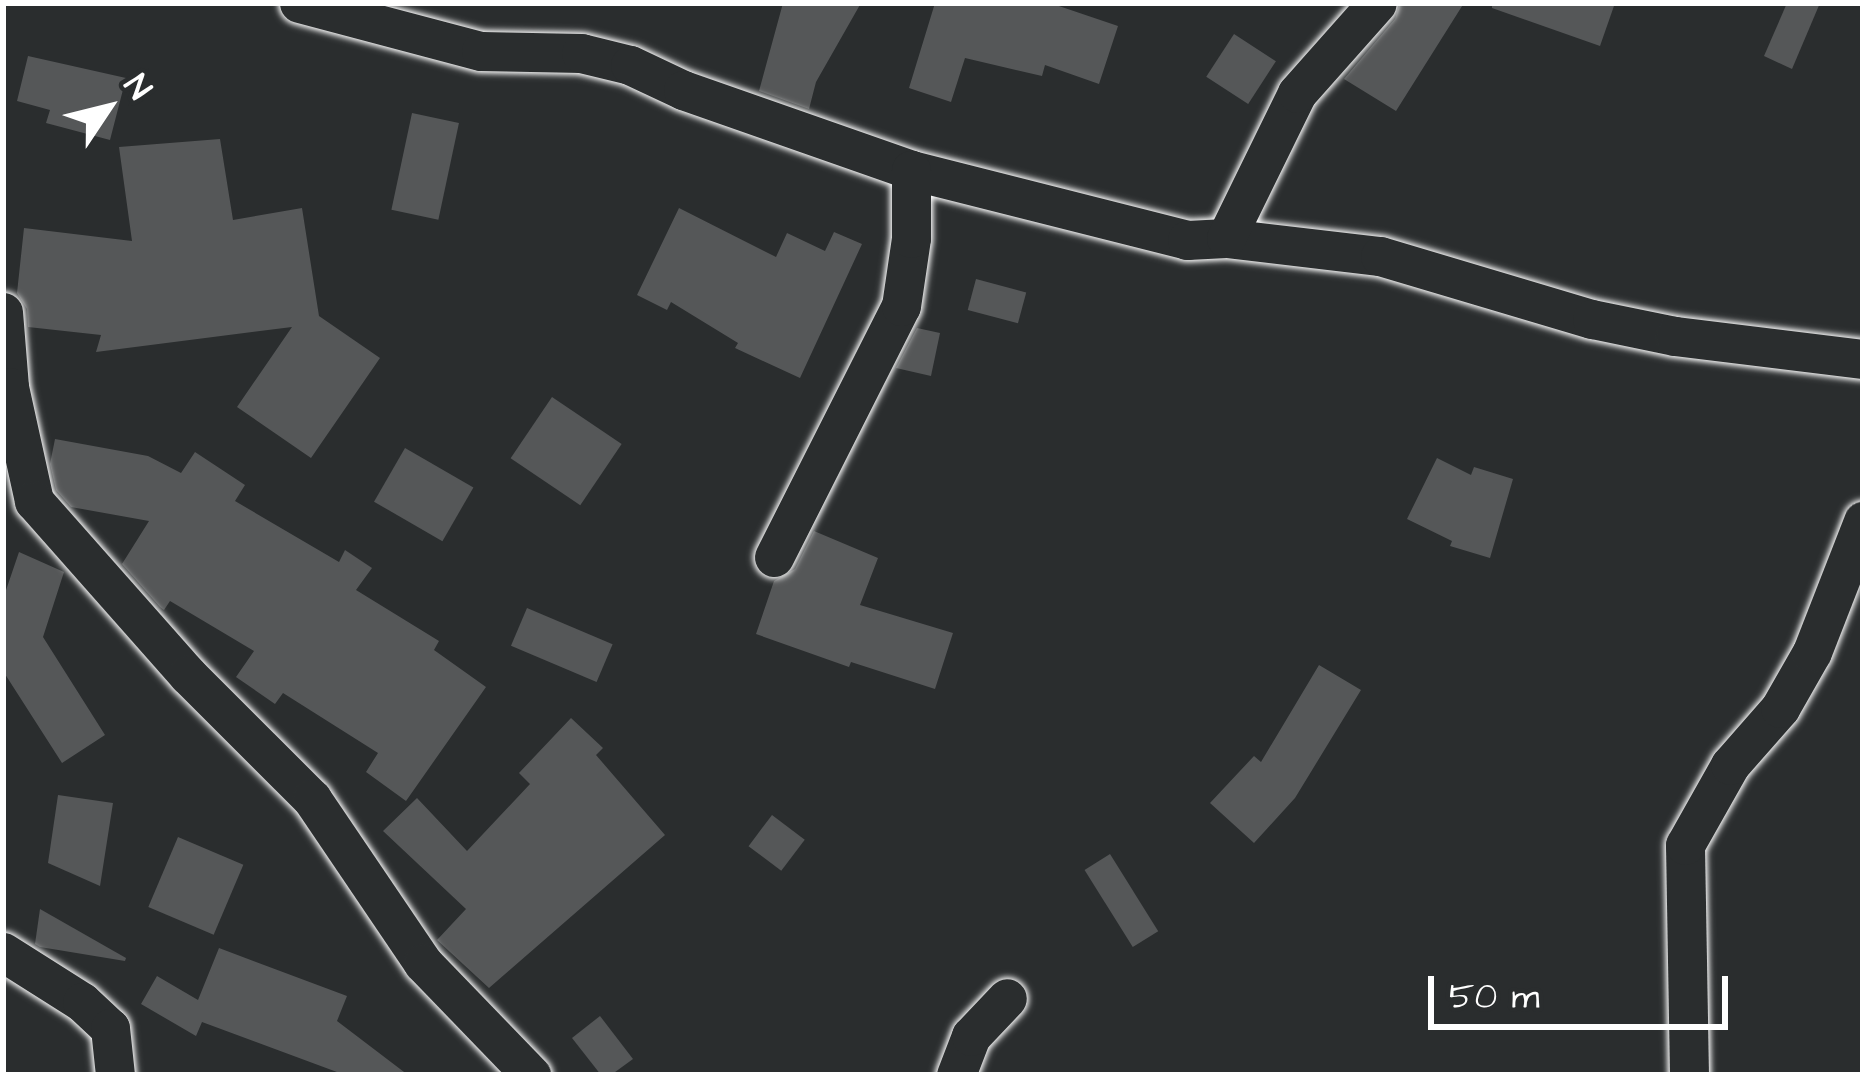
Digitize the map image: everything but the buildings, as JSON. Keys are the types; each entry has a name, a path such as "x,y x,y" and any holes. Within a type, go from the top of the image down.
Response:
{"street":[{"path":"299,3 481,52 581,52 630,64 683,89 911,170 1186,239 1226,238 1379,256 1592,319 1675,336 1863,359"},
{"path":"1226,238 1297,94 1377,3"},
{"path":"774,557 901,306 911,238 911,170"},
{"path":"3,312 9,387 34,501 188,675 312,799 424,963 531,1075"},
{"path":"1688,1075 1685,844 1730,765 1780,708 1812,652 1863,521"},
{"path":"3,952 82,1001 110,1028 115,1075"},
{"path":"956,1075 971,1036 1007,998"}]}
